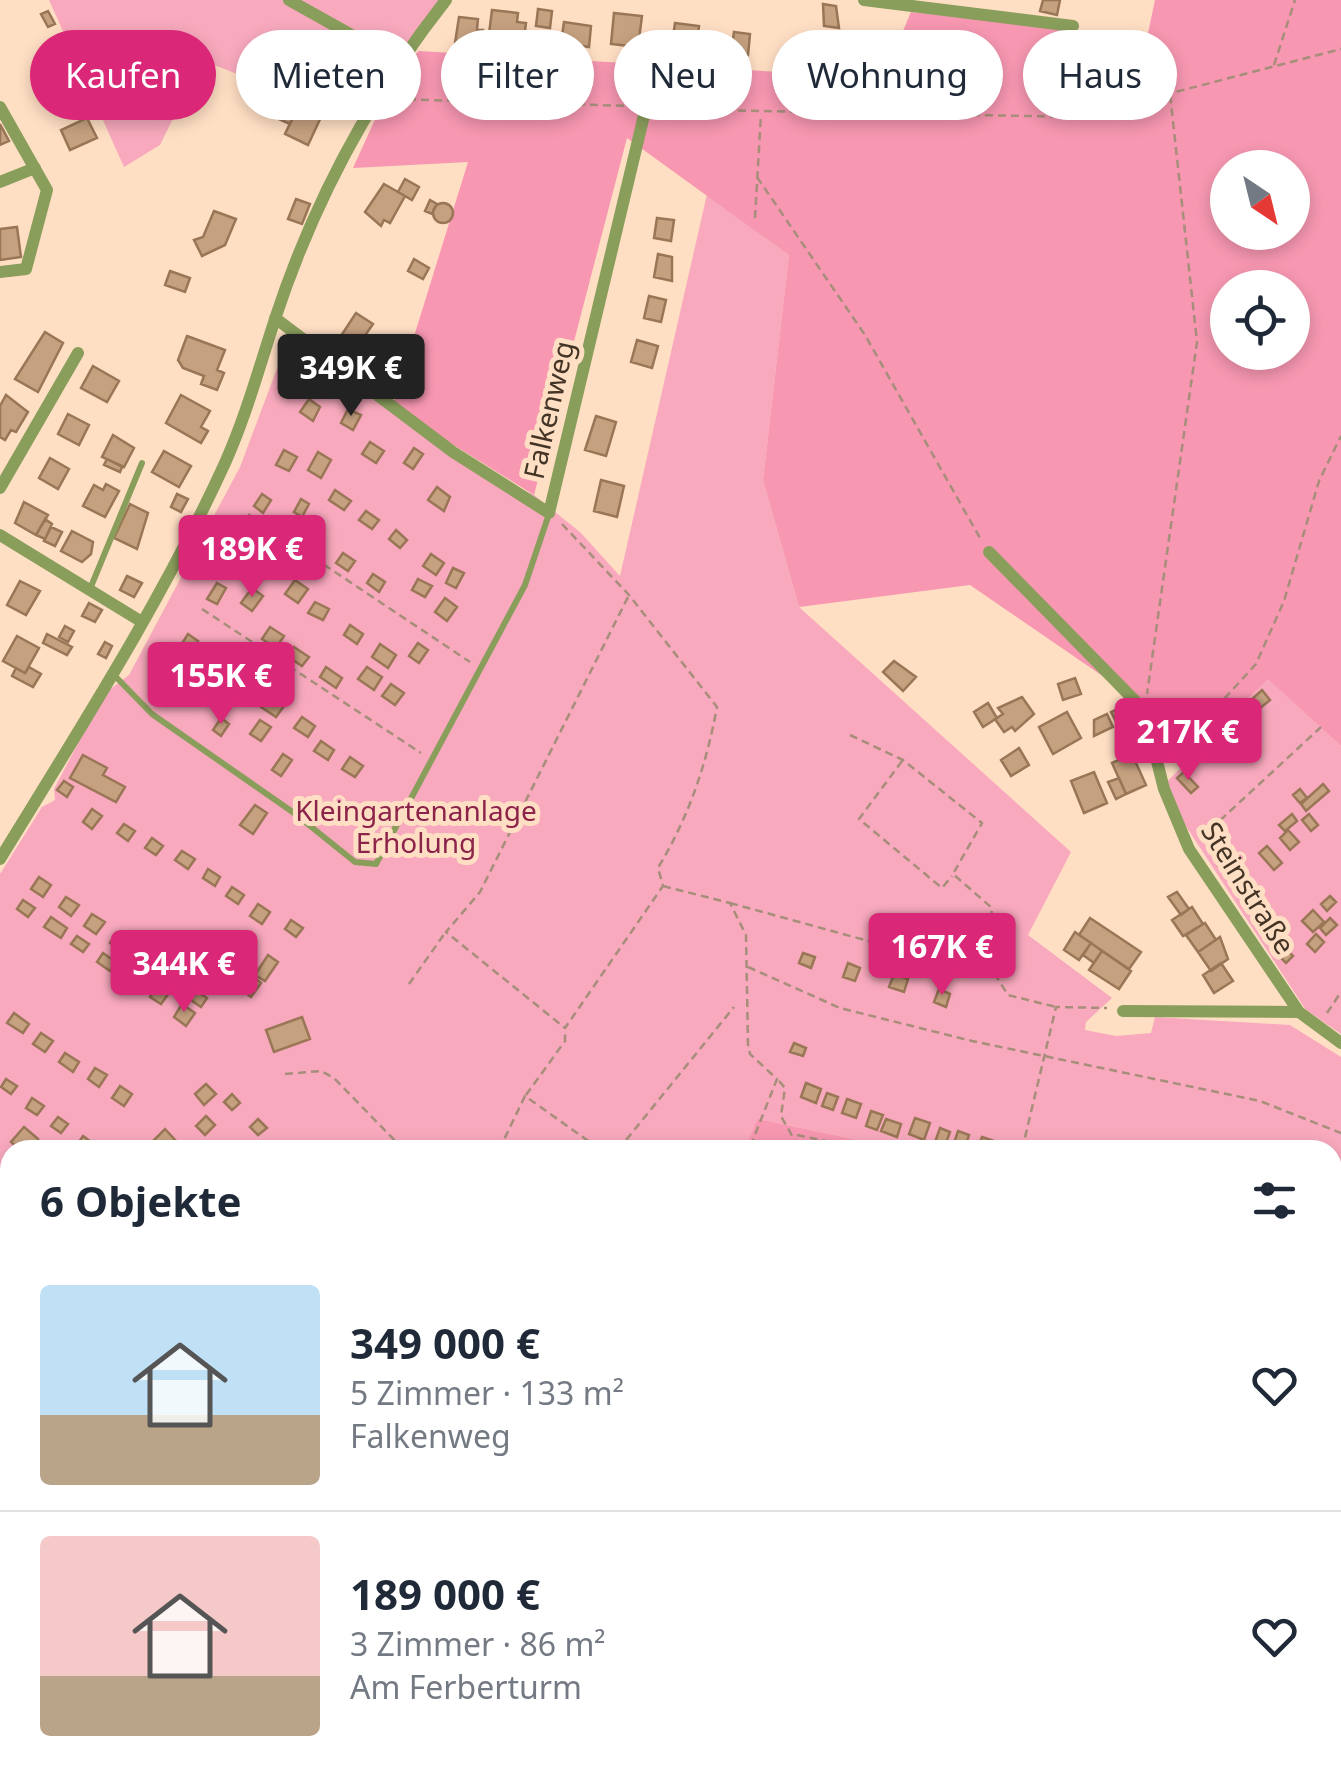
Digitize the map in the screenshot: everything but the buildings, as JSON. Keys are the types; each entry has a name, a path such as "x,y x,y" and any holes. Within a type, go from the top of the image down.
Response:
{"street":[{"path":"289,0 343,30"},
{"path":"421,32 446,0"},
{"path":"864,0 1073,26"},
{"path":"0,107 47,190 26,269 0,272"},
{"path":"0,859 142,622 224,465 253,397 275,318 323,200 363,120"},
{"name":"Falkenweg","path":"275,318 453,452 549,513 643,120"},
{"path":"0,182 35,168"},
{"path":"0,488 78,353"},
{"path":"0,534 142,622"},
{"name":"Steinstraße","path":"988,552 1144,710 1159,767 1189,849 1299,1012 1341,1043"},
{"path":"1124,1010 1299,1012"}],"lane":[{"path":"90,590 142,463"},
{"path":"112,673 152,714 294,813 355,862 376,864 525,585 549,513"}],"path":[{"path":"1274,67 1295,0"},
{"path":"1073,26 1079,30"},
{"path":"1177,92 1341,49"},
{"path":"421,100 614,106"},
{"path":"752,113 1023,116"},
{"path":"755,218 760,113"},
{"path":"1144,710 1197,342 1173,120"},
{"path":"757,178 865,335 988,552"},
{"path":"1159,767 1195,735 1256,664 1284,601 1319,481 1341,436"},
{"path":"504,1140 526,1096 565,1041 565,1028 662,886 658,868 684,825 706,767 718,707 629,595 549,513"},
{"path":"248,514 480,668"},
{"path":"409,984 480,892 629,595"},
{"path":"202,608 430,760"},
{"path":"1189,849 1321,728"},
{"path":"850,735 904,760 982,823 942,888 859,820 904,760"},
{"path":"953,874 992,908 988,945 996,976 1008,996 1056,1007 1124,1010"},
{"path":"662,886 996,976"},
{"path":"730,902 746,935 750,1054 786,1088 781,1116 797,1140"},
{"path":"446,932 565,1028"},
{"path":"748,967 840,1008 1260,1101 1341,1133"},
{"path":"1318,1026 1341,992"},
{"path":"626,1140 734,1007"},
{"path":"1024,1140 1056,1007"},
{"path":"285,1074 322,1071 334,1078 394,1140"},
{"path":"753,1140 776,1079"},
{"path":"526,1096 587,1140"},
{"path":"795,1134 823,1140"}],"green space":[{"path":"49,0 441,0 418,30 236,30 236,74 216,66 216,30 62,30"},
{"path":"103,120 172,120 160,145 124,167"},
{"name":"Kleingartenanlage Erholung","path":"707,194 789,255 763,480 799,607 1071,852 1028,935 1112,998 1086,1022 1085,1030 1116,1036 1151,1033 1155,1017 1290,1025 1341,1057 1341,1140 858,1140 759,1119 749,1140 0,1140 0,874 42,807 55,800 54,789 104,694 129,675 240,467 290,334 452,457 534,495 580,532 620,576"},
{"path":"1268,678 1341,746 1341,1034 1306,1010 1161,788"}],"shaded area":[{"path":"1155,0 1341,0 1341,746 1268,679 1186,759 1133,697 970,585 799,607 763,480 789,255 627,138 534,495 439,436 394,401 468,162 353,168 375,120 421,120 421,51 441,52 441,120 594,120 594,61 614,62 614,120 752,120 752,70 772,72 772,120 1003,120 1003,30 903,30 911,12 1074,30 1023,30 1023,120 1177,120 1177,30 1149,30"},
{"path":"759,1119 858,1140 749,1140"}]}
